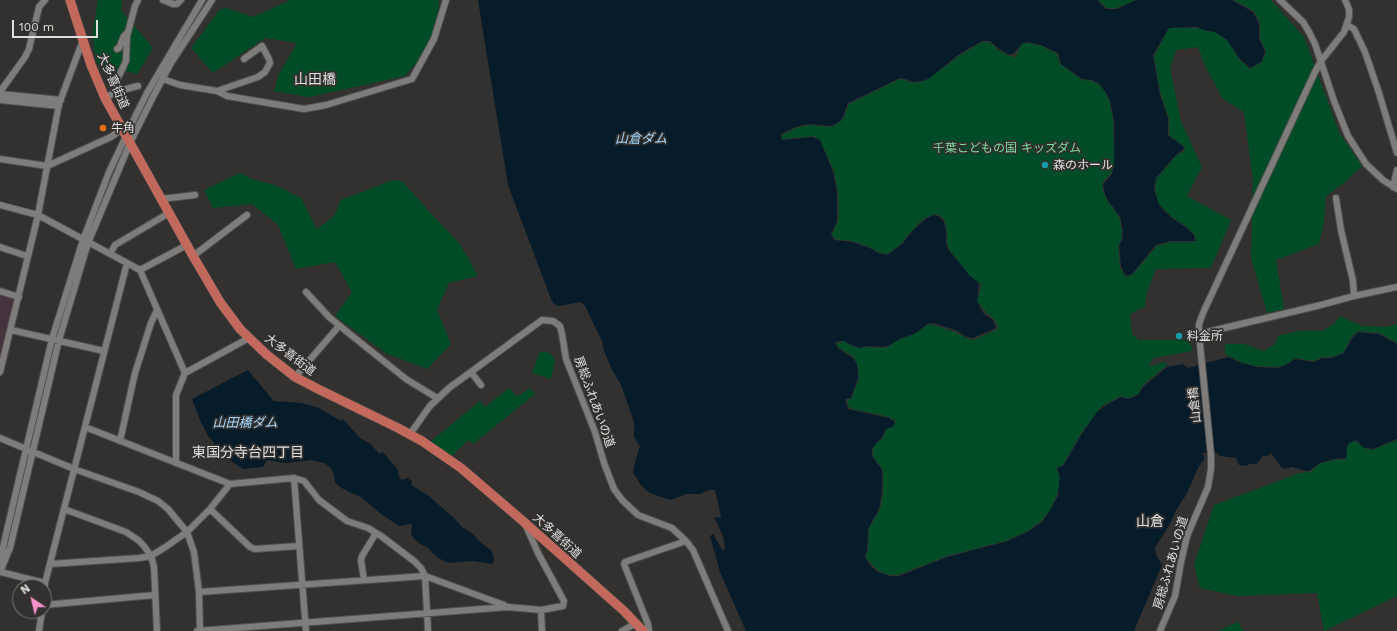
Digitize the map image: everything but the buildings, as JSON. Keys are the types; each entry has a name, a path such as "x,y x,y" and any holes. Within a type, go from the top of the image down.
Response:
{"highway":[{"name":"大多喜街道","path":"70,0 83,40 105,98 220,302 249,338 266,354 295,377 385,420 410,434 461,468 524,522 634,627 643,631"}],"street":[{"path":"46,0 39,7 27,53 0,93 60,103"},
{"path":"118,91 116,82 126,61 126,42 135,6 138,0"},
{"path":"163,0 173,4 177,4 180,0"},
{"path":"0,572 3,547 52,339 109,172 146,94 202,0"},
{"path":"0,572 10,548 34,452 59,340 85,241 126,136 212,0"},
{"path":"163,78 180,85 217,91 227,96 304,109 326,105 412,79 434,39 446,0"},
{"path":"1280,0 1303,22 1315,44 1348,136 1366,164 1383,180 1395,188 1397,170"},
{"path":"1345,0 1349,17 1347,25 1354,29 1365,52 1397,153"},
{"name":"山倉橋","path":"1211,455 1199,324 1321,61 1339,40 1347,25"},
{"path":"117,49 128,32"},
{"path":"0,372 38,215 60,103 83,40"},
{"path":"217,91 258,77 265,72 270,63 262,46 244,59"},
{"path":"105,98 118,91 138,86"},
{"path":"0,100 60,103"},
{"path":"0,159 47,166 111,137 126,136"},
{"path":"161,199 195,195"},
{"path":"1336,198 1341,230 1353,281 1354,296"},
{"path":"0,205 38,215 140,270 185,373"},
{"path":"110,254 115,245 169,213"},
{"path":"193,256 247,215"},
{"path":"140,270 187,245"},
{"path":"0,246 27,256"},
{"path":"46,579 127,263"},
{"path":"1199,334 1397,287"},
{"path":"0,291 19,297"},
{"path":"306,292 339,326 406,380 437,398"},
{"path":"120,441 135,373 151,323 157,310"},
{"name":"房総ふれあいの道","path":"410,434 437,398 542,320 553,321 560,326 566,358 595,432 604,464 614,489 622,500 638,515 672,528 686,541 693,550 728,631"},
{"path":"295,377 339,326"},
{"path":"11,330 104,351"},
{"path":"176,463 176,395 185,373 249,338"},
{"path":"471,372 481,385"},
{"path":"85,427 230,484 294,478 304,481 319,500 348,521 368,528 376,533 414,561 421,568 425,576 428,631"},
{"path":"0,438 139,492 158,501 168,509 186,532 194,552 199,592 200,631"},
{"name":"房総ふれあいの道","path":"1160,631 1175,596 1187,536 1208,487 1211,470 1211,455"},
{"path":"294,478 306,631"},
{"path":"50,564 151,556 186,532 210,509 230,484"},
{"path":"64,509 126,532 138,540 151,556 154,566 157,631"},
{"path":"210,509 250,547 255,549 300,546"},
{"path":"197,631 508,607 541,610 563,606 565,604 538,553 524,522"},
{"path":"364,580 361,560 362,556 376,533"},
{"path":"649,631 648,624 624,564 686,541"},
{"path":"0,572 29,579"},
{"path":"199,592 425,576 508,607"},
{"path":"52,604 155,595"},
{"path":"541,610 542,631"},
{"path":"39,631 41,619"},
{"path":"622,631 634,627"}],"shaded area":[{"path":"0,294 12,298 14,303 0,359"}],"green space":[{"path":"98,0 122,0 121,10 153,48 137,74 97,64 92,37"},
{"path":"290,0 439,0 436,39 405,76 309,97 274,91 279,74 297,43 265,38 213,73 191,48 220,9 227,8 253,17"},
{"path":"1098,0 1135,0 1117,8 1107,8"},
{"name":"千葉こどもの国 キッズダム","path":"1234,0 1271,0 1304,37 1339,132 1362,166 1344,183 1326,196 1324,222 1319,244 1276,260 1284,309 1267,313 1251,258 1253,181 1244,112 1223,99 1204,64 1198,47 1176,50 1170,68 1181,121 1202,167 1187,196 1231,220 1211,268 1156,269 1147,292 1145,306 1130,314 1132,334 1139,340 1190,340 1192,351 1153,358 1148,367 1164,362 1167,363 1166,366 1143,385 1138,394 1128,398 1121,396 1102,406 1080,435 1062,466 1056,468 1060,477 1057,495 1050,510 1042,520 1029,530 1008,540 947,556 898,575 890,575 879,571 866,557 868,552 869,529 880,509 883,494 883,470 873,456 873,449 876,443 882,440 887,429 893,427 896,421 889,417 849,408 847,400 852,398 859,378 857,363 854,357 838,347 836,344 844,341 851,346 859,348 888,347 900,339 914,334 930,324 974,340 998,329 996,321 977,301 981,286 980,283 970,276 949,249 947,229 944,219 939,215 934,214 927,217 921,221 901,244 887,254 878,252 872,248 852,241 835,239 832,234 838,221 838,192 834,171 820,140 813,136 782,139 782,135 796,128 809,125 832,127 840,122 844,117 849,104 900,79 913,83 922,82 982,42 989,42 998,50 1009,56 1016,57 1020,47 1024,43 1041,46 1057,54 1060,64 1082,80 1091,81 1098,84 1104,90 1109,100 1113,121 1114,165 1111,173 1102,183 1106,199 1119,217 1122,231 1121,240 1118,245 1120,268 1126,277 1132,275 1157,246 1171,242 1196,242 1195,235 1187,227 1172,217 1159,204 1155,189 1157,178 1177,155 1184,151 1185,147 1169,135 1169,118 1161,95 1154,56 1169,28 1196,28 1215,32 1227,40 1239,59 1250,69 1262,62 1266,52 1260,38 1260,23 1254,11"},
{"path":"240,173 252,179 275,185 301,198 317,229 334,216 341,200 393,180 402,181 460,244 478,276 449,283 437,310 451,344 427,369 387,354 335,316 352,292 335,262 296,269 278,225 252,204 213,208 204,190"},
{"path":"1340,316 1362,326 1387,327 1397,324 1397,343 1380,333 1358,331 1352,336 1343,353 1332,357 1322,357 1314,361 1295,358 1285,365 1278,367 1257,366 1243,363 1225,354 1225,344 1245,344 1264,351 1275,344 1278,336 1298,331 1322,331 1335,323"},
{"path":"540,352 547,352 552,355 555,360 551,379 532,373"},
{"path":"509,388 517,397 530,388 535,394 473,444 469,440 451,456 430,442 480,401 485,407"},
{"path":"1397,440 1397,596 1324,631 1317,593 1237,596 1200,588 1194,565 1214,505 1300,473 1310,472 1321,463 1346,459 1349,443 1355,441 1364,448 1373,450"},
{"path":"1238,622 1244,631 1218,631"}],"water":[{"name":"山倉ダム","path":"478,0 1097,0 1106,9 1117,9 1136,0 1232,0 1253,12 1259,24 1259,38 1265,52 1261,62 1250,68 1240,59 1227,40 1215,32 1197,27 1169,28 1153,55 1160,95 1168,118 1168,135 1184,147 1183,150 1176,155 1156,178 1154,189 1159,205 1172,218 1187,228 1194,235 1195,241 1171,241 1156,245 1132,274 1126,276 1121,267 1119,245 1122,240 1123,231 1120,217 1107,199 1103,184 1112,174 1114,165 1114,121 1110,100 1098,83 1092,80 1082,79 1061,64 1058,53 1041,45 1028,42 1023,43 1014,53 1009,55 990,41 982,41 958,55 930,78 913,82 900,78 848,103 843,117 839,122 831,126 808,124 796,127 781,134 782,140 812,137 820,140 833,172 837,192 837,221 831,234 834,240 852,242 872,249 878,253 887,255 902,244 915,228 927,218 934,215 943,220 946,229 948,249 970,276 979,283 977,301 984,314 992,319 996,328 973,338 967,337 955,330 929,323 914,334 900,339 888,346 866,346 859,348 844,341 835,343 838,348 853,358 857,364 858,378 851,398 845,399 848,409 889,418 895,422 893,427 886,429 881,439 872,449 872,456 882,470 882,494 879,509 868,529 867,552 865,557 870,565 878,572 890,576 899,576 947,557 1008,541 1029,531 1043,521 1058,496 1060,476 1057,468 1063,466 1081,435 1097,412 1121,397 1129,399 1138,395 1144,386 1167,367 1183,364 1188,368 1228,357 1257,367 1278,368 1295,359 1314,362 1322,358 1332,358 1344,353 1353,337 1358,332 1379,334 1397,344 1397,439 1373,449 1364,448 1356,440 1349,443 1346,458 1334,459 1320,463 1309,471 1293,467 1284,469 1271,453 1266,457 1263,455 1256,464 1246,466 1239,465 1236,458 1220,456 1217,453 1203,453 1204,460 1199,466 1186,495 1155,548 1156,555 1162,565 1134,631 746,631 720,572 710,536 713,534 723,551 725,549 723,536 714,517 719,518 721,516 715,490 709,490 700,494 687,494 670,500 648,492 640,484 633,472 640,446 634,437 634,422 621,385 612,370 603,348 602,341 585,306 581,302 559,306 554,304 551,299 508,185"},
{"name":"山田橋ダム","path":"248,370 274,401 302,403 319,408 341,421 343,419 360,438 371,444 379,454 383,452 398,470 399,477 402,480 407,478 412,481 411,485 429,496 462,527 473,534 480,542 491,550 494,558 493,564 472,561 449,563 438,558 427,547 414,539 411,534 411,524 399,526 381,514 361,497 338,486 335,482 331,468 324,463 311,460 286,463 267,460 263,467 243,469 227,458 208,436 192,399"}],"place":[{"name":"牛角","path":"103,128"},
{"name":"森のホール","path":"1045,165"},
{"name":"料金所","path":"1179,336"}],"district":[{"name":"山田橋","path":"315,80"},
{"name":"東国分寺台四丁目","path":"248,453"},
{"name":"山倉","path":"1150,522"}]}
